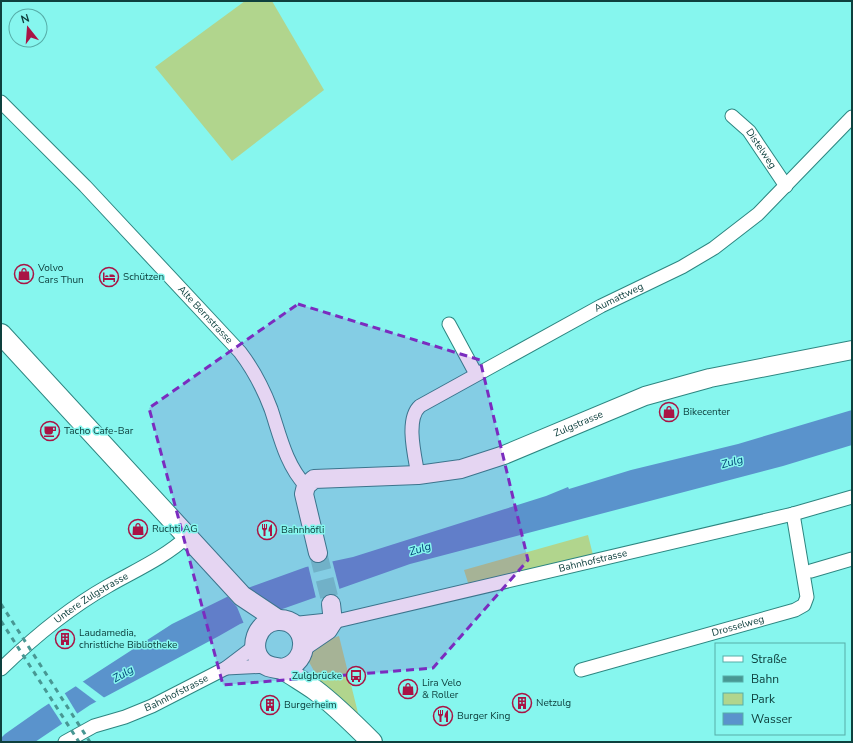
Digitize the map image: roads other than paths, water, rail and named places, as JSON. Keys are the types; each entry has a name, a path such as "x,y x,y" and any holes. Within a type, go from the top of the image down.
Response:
{"main road":[{"path":"1,334 237,591 302,636 304,668 315,690"},
{"path":"237,591 256,636 259,658 274,668 315,690 372,742"},
{"path":"256,636 266,625 282,622"},
{"path":"274,668 294,664 302,652"}],"street":[{"name":"Alte Bernstrasse","path":"1,102 55,156 240,352 256,375 266,397 292,469 306,486"},
{"name":"Distelweg","path":"732,116 749,131 786,186"},
{"name":"Aumattweg","path":"418,475 412,436 412,420 414,412 424,403 601,306 682,267 714,248 744,226 786,186 828,140 852,117"},
{"path":"449,324 476,374"},
{"name":"Zulgstrasse","path":"306,486 311,481 318,478 418,475 440,473 477,465 504,455 613,408 676,387 746,370 852,350"},
{"path":"306,486 304,499 318,553"},
{"name":"Bahnhofstrasse","path":"333,622 793,514 852,497"},
{"name":"Drosselweg","path":"582,670 795,610 804,605 806,597 793,514"},
{"name":"Untere Zulgstrasse","path":"1,669 36,638 73,609 108,586 157,561 188,536"},
{"path":"811,571 852,559"},
{"path":"302,652 328,630 333,622 331,604"},
{"path":"282,622 333,622"},
{"name":"Bahnhofstrasse","path":"65,742 94,726 125,717 226,668 256,636"},
{"name":"Bahnhofstrasse","path":"226,668 274,668"}],"water":[{"name":"Zulg","path":"852,410 852,445 783,466 410,564 240,624 90,705 35,742 1,742 1,738 5,734 42,708 172,624 237,592 306,567 353,557 546,496 568,487 569,489 631,470 738,444"}],"tunnel":[{"path":"318,553 331,604"}],"railway":[{"path":"1,604 90,742"},
{"path":"1,621 79,742"}],"place":[{"name":"Volvo Cars Thun","path":"24,274"},
{"name":"Schützen","path":"109,277"},
{"name":"Bikecenter","path":"669,412"},
{"name":"Tacho Cafe-Bar","path":"50,431"},
{"name":"Ruchti AG","path":"138,529"},
{"name":"Bahnhöfli","path":"267,530"},
{"name":"Laudamedia, christliche Bibliotheke","path":"65,639"},
{"name":"Zulgbrücke","path":"356,676"},
{"name":"Lira Velo & Roller","path":"408,689"},
{"name":"Netzulg","path":"522,703"},
{"name":"Burgerheim","path":"270,705"},
{"name":"Burger King","path":"443,716"}]}
